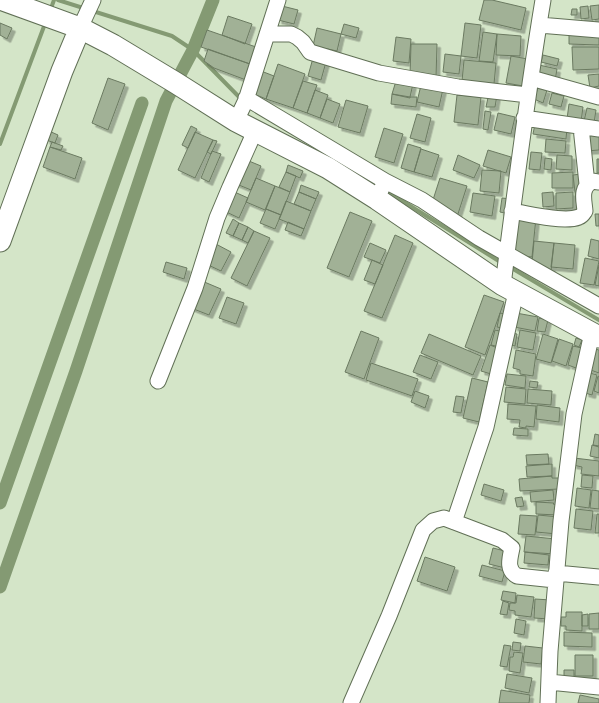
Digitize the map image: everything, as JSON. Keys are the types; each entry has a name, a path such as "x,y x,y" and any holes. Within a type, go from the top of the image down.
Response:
{"main road":[{"path":"2,0 46,16 84,21 113,45 176,83 242,108 255,131 328,168 381,190 507,283 595,335"},
{"path":"0,240 62,70 84,21"}],"street":[{"path":"84,21 93,0"},
{"path":"278,0 242,108 381,190 422,200 479,238 599,306"},
{"path":"454,522 486,427 507,283 506,254 524,118 543,0"},
{"path":"538,25 599,30"},
{"path":"267,34 291,34 297,37 310,52 379,73 458,87 528,95"},
{"path":"531,78 599,97"},
{"path":"524,118 599,129"},
{"path":"512,211 562,219 578,218 582,216 586,211 583,192 584,187 593,183 581,127"},
{"path":"158,380 195,288 220,212 255,131"},
{"path":"548,703 550,651 561,521 574,414 595,335"},
{"path":"350,703 389,616 423,530 433,521 444,518 502,540 512,548 509,562 510,568 513,574 517,576 599,577"},
{"path":"548,682 599,687"}],"building":[{"path":"484,0 492,0 526,8 521,30 479,20"},
{"path":"599,5 599,19 592,20 590,6"},
{"path":"282,6 298,10 294,24 278,20"},
{"path":"588,6 589,18 581,19 580,7"},
{"path":"572,9 577,9 577,15 571,15"},
{"path":"228,16 252,24 245,44 222,35"},
{"path":"0,23 12,28 7,39 0,35"},
{"path":"465,23 481,25 477,58 461,56"},
{"path":"344,24 359,28 356,38 341,34"},
{"path":"317,28 341,34 337,51 313,46"},
{"path":"207,30 256,47 250,64 201,47"},
{"path":"569,31 599,32 599,45 569,44"},
{"path":"483,32 497,34 493,62 479,61"},
{"path":"497,34 521,36 520,56 496,55"},
{"path":"396,37 411,39 409,63 393,61"},
{"path":"411,44 437,44 436,78 410,75"},
{"path":"572,47 599,47 599,69 573,70"},
{"path":"208,49 250,64 246,80 214,68 204,61"},
{"path":"445,54 461,56 459,74 443,72"},
{"path":"543,55 559,59 557,66 541,62"},
{"path":"511,56 528,59 523,86 506,83"},
{"path":"313,58 326,62 321,80 308,76"},
{"path":"464,60 496,63 494,84 462,81"},
{"path":"278,64 305,74 293,108 266,99"},
{"path":"539,65 557,69 555,81 536,77"},
{"path":"261,71 274,76 266,99 254,94"},
{"path":"599,74 599,86 590,88 588,75"},
{"path":"108,78 125,84 108,130 92,123"},
{"path":"303,81 317,85 307,113 293,108"},
{"path":"396,81 413,84 410,97 392,94"},
{"path":"421,85 443,89 439,107 417,102"},
{"path":"538,88 547,90 543,103 534,99"},
{"path":"315,90 328,95 320,118 307,113"},
{"path":"489,93 497,95 495,107 486,107"},
{"path":"552,93 564,96 561,107 549,104"},
{"path":"392,94 410,98 417,97 416,107 391,104"},
{"path":"457,95 481,97 478,125 454,122"},
{"path":"327,99 340,104 333,123 320,118"},
{"path":"346,100 368,106 360,133 338,127"},
{"path":"569,104 583,107 581,122 567,119"},
{"path":"587,108 596,110 594,123 584,121"},
{"path":"485,111 491,112 488,130 483,129"},
{"path":"498,113 515,117 511,134 494,130"},
{"path":"417,114 431,118 425,142 410,138"},
{"path":"535,124 567,128 566,139 533,134"},
{"path":"191,126 197,129 188,148 182,145"},
{"path":"384,128 403,134 394,163 375,157"},
{"path":"49,131 58,135 55,143 46,140"},
{"path":"195,132 213,140 195,178 178,170"},
{"path":"585,132 599,132 599,150 586,151"},
{"path":"546,139 566,141 565,153 545,152"},
{"path":"213,140 217,141 211,154 207,152"},
{"path":"52,142 63,146 61,150 50,147"},
{"path":"408,144 421,148 414,172 401,168"},
{"path":"50,147 82,158 75,179 43,167"},
{"path":"421,149 439,155 432,177 414,172"},
{"path":"488,150 511,157 506,173 483,166"},
{"path":"212,151 221,154 209,182 201,178"},
{"path":"531,152 542,153 540,170 529,169"},
{"path":"458,155 480,165 474,178 453,170"},
{"path":"557,155 572,156 572,170 556,169"},
{"path":"545,158 552,159 551,170 544,169"},
{"path":"244,159 261,166 251,190 234,183"},
{"path":"597,159 599,159 599,173 597,173"},
{"path":"288,165 303,171 300,178 286,172"},
{"path":"482,170 501,171 499,193 480,191"},
{"path":"286,172 296,176 290,192 279,187"},
{"path":"573,172 573,188 552,188 552,173"},
{"path":"581,174 584,208 577,209 573,175"},
{"path":"256,178 275,186 265,210 246,202"},
{"path":"440,178 467,186 457,217 432,203"},
{"path":"301,185 319,192 316,199 299,192"},
{"path":"275,186 290,192 281,215 266,209"},
{"path":"230,190 248,198 239,218 222,210"},
{"path":"299,192 316,199 311,211 294,204"},
{"path":"553,192 554,206 543,207 542,193"},
{"path":"573,192 573,208 556,209 556,193"},
{"path":"473,193 495,196 492,216 470,212"},
{"path":"502,198 511,199 509,214 500,212"},
{"path":"286,201 311,211 304,229 279,219"},
{"path":"266,209 281,215 275,229 260,223"},
{"path":"350,212 372,221 349,277 327,268"},
{"path":"595,214 599,214 599,226 596,226"},
{"path":"517,216 536,218 532,257 519,256 512,250"},
{"path":"233,219 239,223 233,236 226,233"},
{"path":"288,222 304,229 301,236 285,230"},
{"path":"239,223 248,227 242,240 233,236"},
{"path":"248,227 254,231 248,243 242,240"},
{"path":"254,231 270,238 247,286 231,278"},
{"path":"395,235 413,243 382,318 364,311"},
{"path":"591,239 599,241 599,259 588,256"},
{"path":"534,241 554,243 551,271 532,263"},
{"path":"214,243 231,252 221,271 204,263"},
{"path":"370,243 386,250 380,263 364,257"},
{"path":"554,243 575,245 573,269 551,267"},
{"path":"585,258 599,261 594,285 580,283"},
{"path":"372,260 383,265 375,284 364,280"},
{"path":"166,262 187,268 184,279 163,272"},
{"path":"599,265 599,286 595,285"},
{"path":"202,281 221,289 209,315 191,308"},
{"path":"484,295 504,302 485,355 465,347"},
{"path":"227,297 244,303 236,324 219,318"},
{"path":"500,313 506,314 502,328 497,327"},
{"path":"516,313 538,317 535,331 514,327"},
{"path":"539,318 548,320 545,332 537,331"},
{"path":"495,330 504,332 500,347 491,345"},
{"path":"520,330 536,333 533,350 517,347"},
{"path":"361,331 379,338 364,379 345,372"},
{"path":"512,333 517,334 515,346 510,345"},
{"path":"429,334 481,356 473,375 421,353"},
{"path":"543,334 558,339 551,363 536,359"},
{"path":"576,338 582,340 579,347 574,345"},
{"path":"559,339 573,344 566,366 552,361"},
{"path":"490,345 500,349 491,374 481,371"},
{"path":"573,346 582,348 576,368 568,365"},
{"path":"592,348 599,350 599,373 585,368"},
{"path":"516,350 536,354 533,376 520,374 520,370 513,368"},
{"path":"420,355 438,362 431,379 413,372"},
{"path":"371,363 418,379 412,396 366,380"},
{"path":"590,373 597,375 592,395 585,393"},
{"path":"507,374 526,376 525,388 505,385"},
{"path":"599,376 599,393 594,391"},
{"path":"472,378 488,382 479,422 463,418"},
{"path":"530,381 538,382 537,388 529,387"},
{"path":"506,387 526,389 525,404 504,402"},
{"path":"528,389 552,391 551,405 527,403"},
{"path":"415,391 429,396 425,408 411,402"},
{"path":"456,396 464,397 461,413 453,412"},
{"path":"508,404 536,406 534,427 519,427 520,420 507,419"},
{"path":"537,405 560,408 559,422 536,419"},
{"path":"514,428 528,429 528,436 513,435"},
{"path":"595,434 599,435 599,446 593,445"},
{"path":"592,445 599,447 599,458 590,456"},
{"path":"548,454 549,464 527,465 526,455"},
{"path":"574,458 599,461 599,476 581,474 582,467 573,465"},
{"path":"552,464 552,476 527,477 526,466"},
{"path":"582,475 593,476 592,488 581,487"},
{"path":"552,476 552,478 559,478 559,489 520,491 519,479"},
{"path":"484,484 504,490 501,501 481,495"},
{"path":"577,488 591,490 589,508 575,506"},
{"path":"553,490 554,500 531,502 530,492"},
{"path":"592,490 599,491 599,509 590,508"},
{"path":"522,497 524,506 517,507 515,498"},
{"path":"536,502 554,503 553,504 559,505 558,515 536,514"},
{"path":"576,509 593,511 591,530 574,528"},
{"path":"597,514 599,514 599,533 595,533"},
{"path":"520,515 537,516 535,535 518,534"},
{"path":"538,515 559,517 557,534 536,532"},
{"path":"526,536 556,539 555,554 524,552"},
{"path":"493,548 509,552 505,568 489,564"},
{"path":"525,552 549,555 548,565 524,563"},
{"path":"425,557 455,567 447,591 417,581"},
{"path":"482,565 505,571 502,582 479,576"},
{"path":"503,591 516,593 515,603 501,600"},
{"path":"517,595 534,597 531,617 515,615 515,611 509,610 510,603 516,603"},
{"path":"535,599 551,600 549,619 534,618"},
{"path":"503,601 509,603 507,615 500,614"},
{"path":"566,612 582,612 582,631 566,630 566,626 561,626 561,617 566,617"},
{"path":"599,613 599,629 589,629 589,614"},
{"path":"588,614 588,626 582,626 582,615"},
{"path":"516,619 526,621 524,635 514,633"},
{"path":"564,632 592,633 592,647 564,646"},
{"path":"513,642 521,643 520,651 512,650"},
{"path":"504,645 511,646 507,667 500,666"},
{"path":"525,646 543,648 541,664 523,662"},
{"path":"514,652 523,653 520,673 509,671 510,657 513,657"},
{"path":"575,655 593,655 593,676 575,676"},
{"path":"564,670 574,670 574,679 564,679"},
{"path":"507,674 532,678 529,693 505,688"},
{"path":"501,690 530,695 529,703 499,703"},
{"path":"580,695 599,699 599,703 578,703"}],"waterway":[{"path":"50,11 54,0"},
{"path":"58,0 172,36 193,50 243,101"},
{"path":"0,587 76,371 166,101 193,50 213,0"},
{"path":"0,144 46,21"},
{"path":"0,503 142,103"},
{"path":"338,161 502,263"},
{"path":"508,266 599,320"}]}
